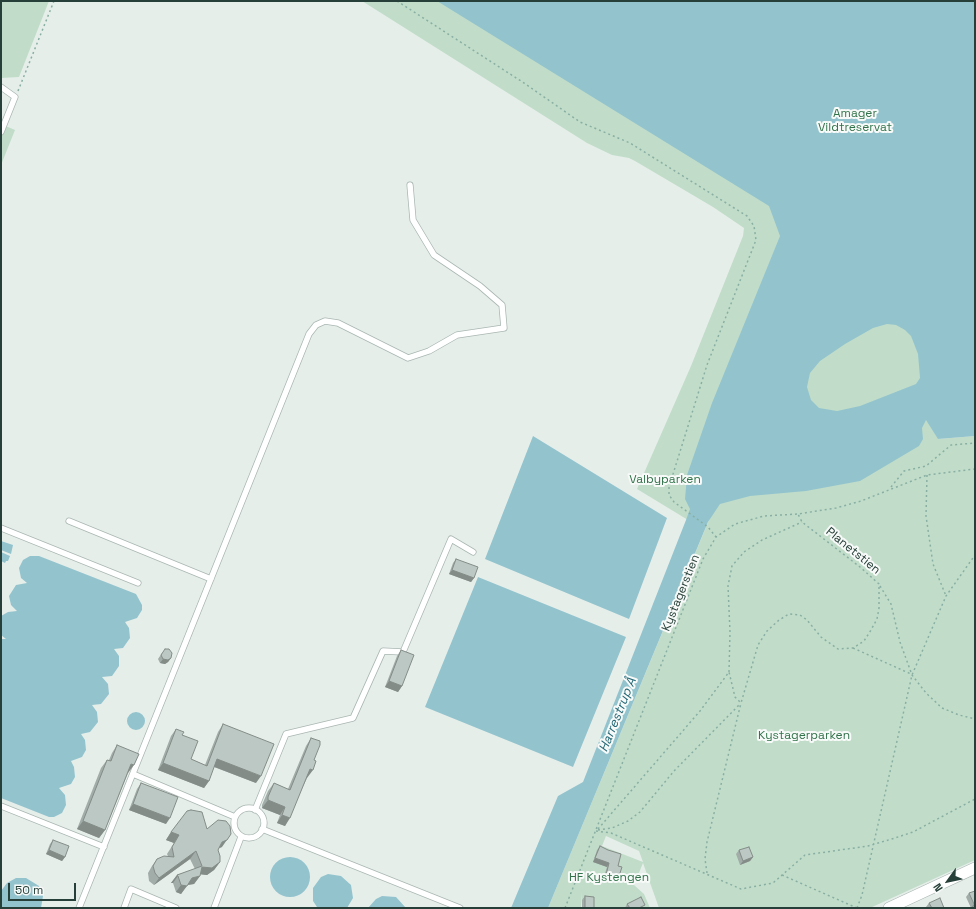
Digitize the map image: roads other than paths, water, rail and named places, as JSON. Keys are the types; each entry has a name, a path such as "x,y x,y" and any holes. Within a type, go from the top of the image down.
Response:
{"street":[{"path":"889,908 975,868"}],"lane":[{"path":"1,87 16,97 1,132"},
{"path":"79,908 309,334 316,325 325,321 338,323 408,358 429,351 457,335 504,328 502,306 480,286 434,255 414,220 410,185"},
{"path":"69,521 211,579"},
{"path":"1,528 138,583"},
{"path":"255,810 286,734 353,718 383,651 402,652 451,539 473,552"},
{"path":"133,774 235,817"},
{"path":"1,806 104,847"},
{"path":"246,809 255,810 263,820 260,834 251,838 241,836 235,830 235,817 246,809"},
{"path":"262,829 460,908"},
{"path":"214,908 241,836"},
{"path":"124,908 130,889 176,908"}],"water":[{"name":"Amager Vildtreservat","path":"437,1 975,1 975,436 938,439 926,420 922,428 923,439 919,446 860,481 806,491 750,496 720,504 708,522 548,908 511,908 558,796 583,782 686,520 690,509 685,499 687,475 712,403 780,236 769,206","holes":["887,324 896,325 905,330 911,336 918,354 920,378 916,384 860,406 837,411 819,408 811,400 807,387 810,373 820,361 845,344 873,328"]},
{"path":"533,436 667,518 629,619 485,559"},
{"path":"1,541 13,545 11,554 1,550"},
{"path":"1,552 10,556 8,561 5,563 1,561"},
{"path":"30,556 39,556 136,594 142,605 142,610 137,618 125,622 129,628 130,638 123,648 114,649 119,656 119,666 112,676 102,677 108,684 109,694 101,704 92,705 97,712 98,722 90,732 81,734 85,740 86,750 82,757 71,761 74,767 75,777 71,784 59,788 65,795 66,805 62,813 54,817 49,817 1,798 1,639 6,639 1,635 1,616 8,612 17,611 11,605 9,596 16,585 27,583 21,578 19,568 23,560"},
{"path":"478,577 626,637 573,767 425,707"},
{"path":"136,712 142,715 145,721 142,727 136,730 130,727 127,721 130,715"},
{"path":"294,857 301,860 307,866 310,877 309,885 301,894 294,897 286,897 279,894 271,885 270,873 273,866 282,858"},
{"path":"328,874 341,876 351,885 353,898 347,908 317,907 313,901 313,888 321,877"},
{"path":"16,878 26,878 39,886 43,896 41,908 1,908 1,891 7,883"},
{"path":"382,896 396,897 406,908 368,908 376,899"}],"park label":[{"name":"Valbyparken","path":"665,480"},
{"name":"Kystagerparken","path":"804,736"},
{"name":"HF Kystengen","path":"609,878"}],"water label":[{"name":"Harrestrup Å","path":"618,715"}]}
